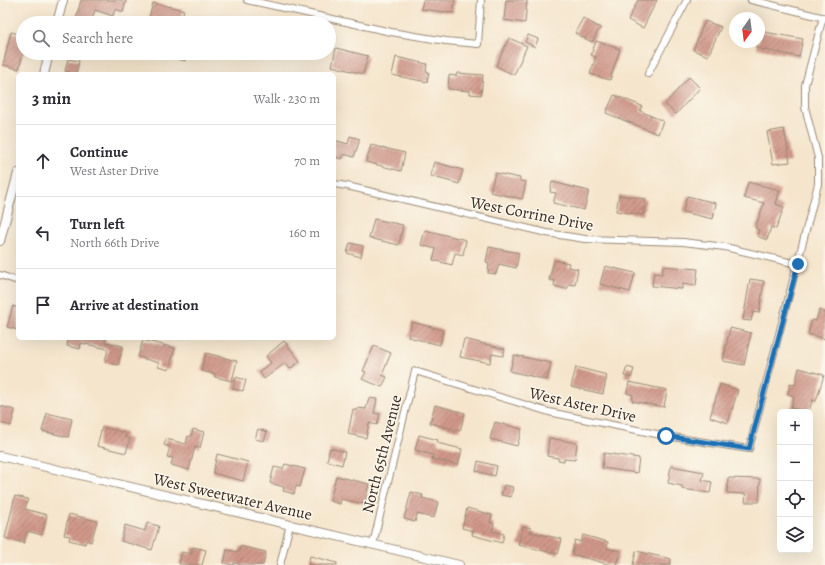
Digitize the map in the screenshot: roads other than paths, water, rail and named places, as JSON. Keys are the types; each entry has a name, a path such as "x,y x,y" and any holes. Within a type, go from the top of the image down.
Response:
{"street":[{"path":"59,16 63,0"},
{"path":"247,0 319,16"},
{"path":"336,20 391,32 446,41 478,44 481,0"},
{"path":"648,74 687,0"},
{"path":"751,0 824,18 805,85 805,107 818,158 818,184 798,264"},
{"path":"44,72 47,60"},
{"path":"0,241 4,213 16,178"},
{"name":"West Corrine Drive","path":"336,184 547,233 584,239 682,242 725,247 798,264"},
{"name":"West Aster Drive","path":"415,371 550,412 666,436 749,449 798,264"},
{"path":"0,275 16,279"},
{"name":"North 65th Avenue","path":"373,544 415,371"},
{"name":"West Sweetwater Avenue","path":"0,456 459,565"},
{"path":"280,565 290,524"}]}
